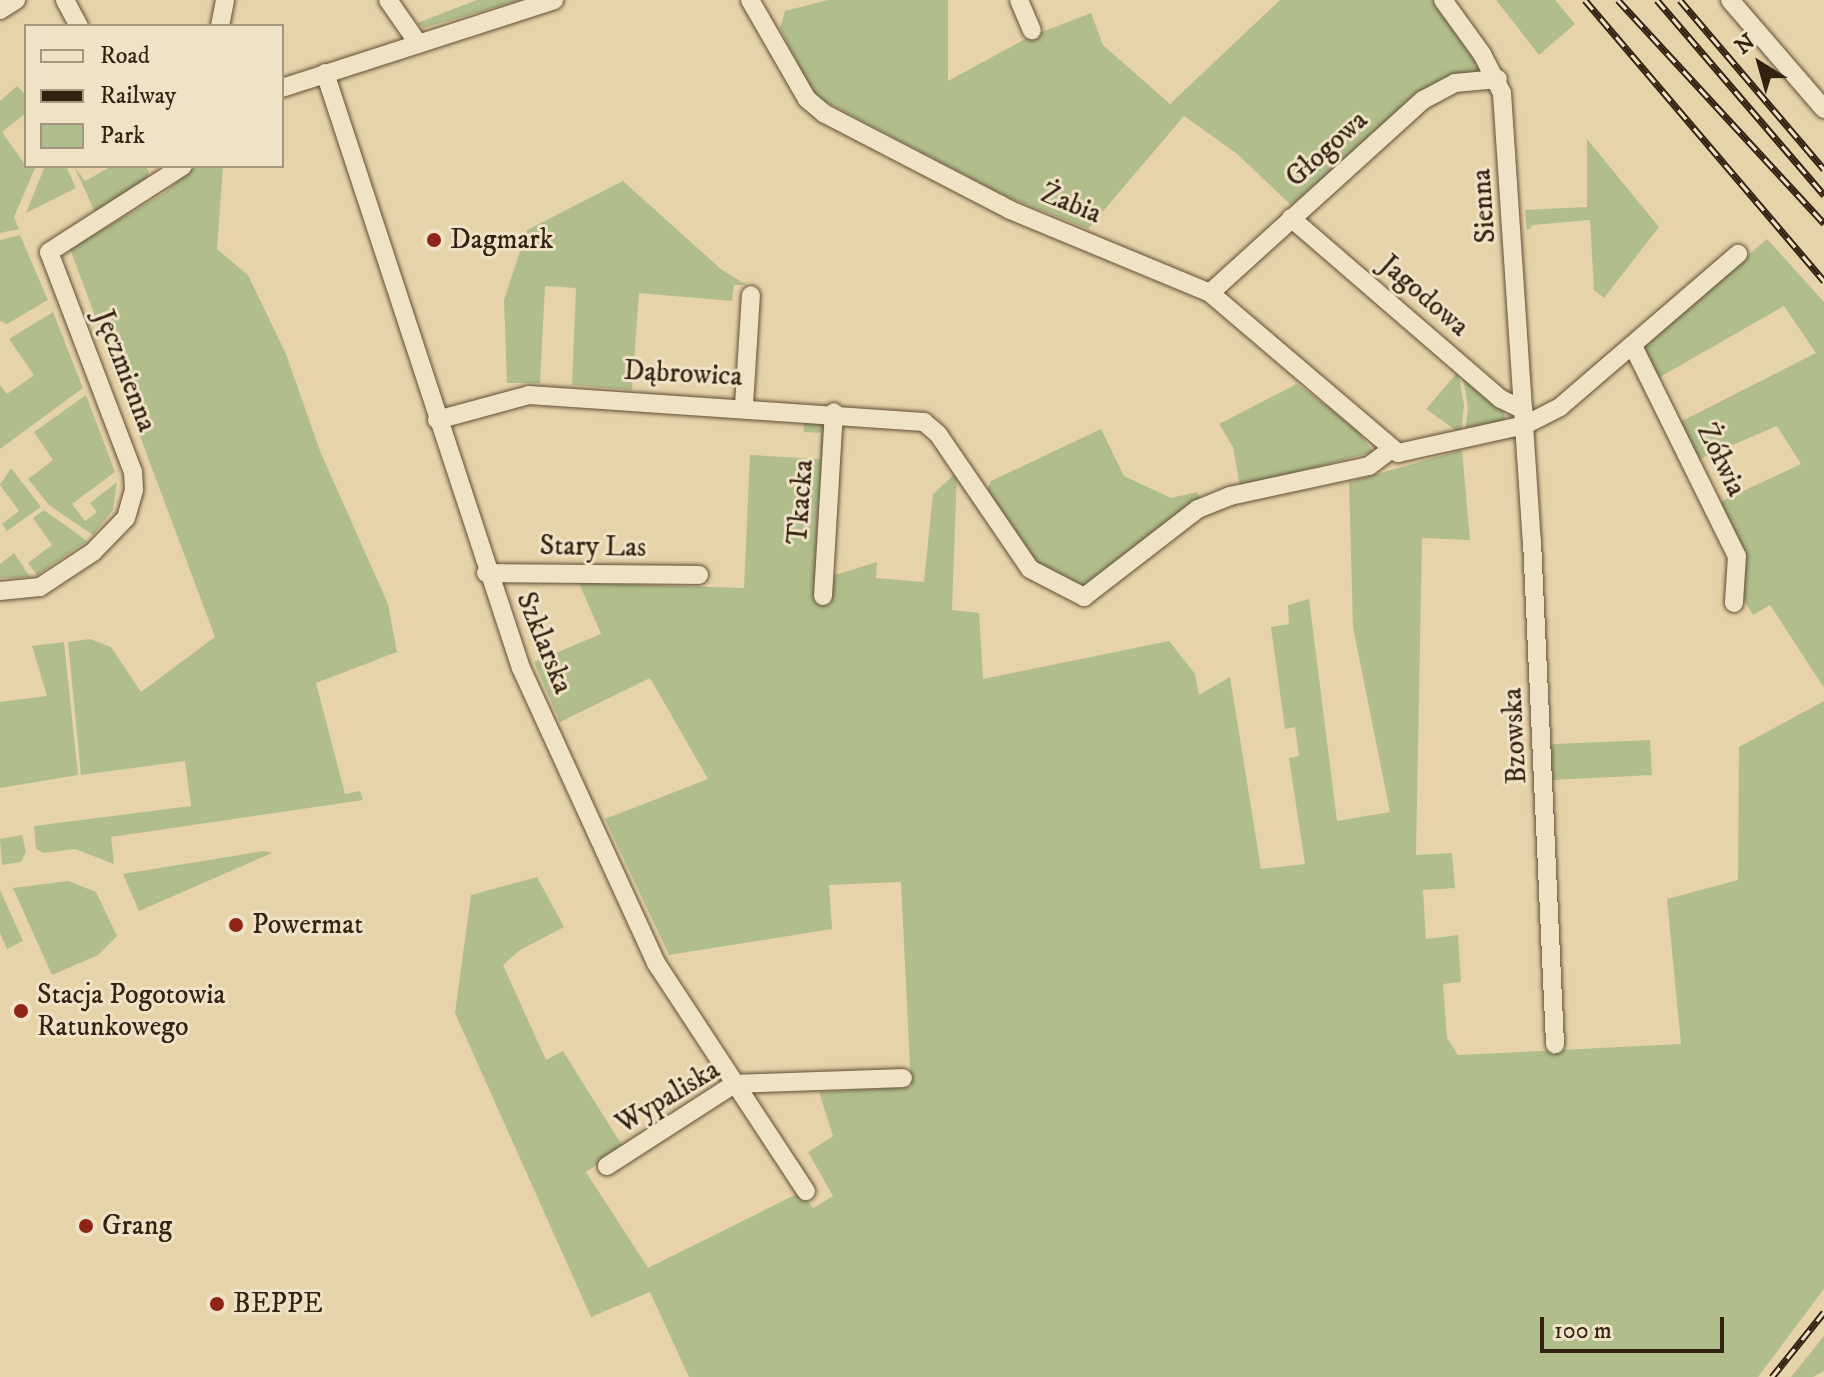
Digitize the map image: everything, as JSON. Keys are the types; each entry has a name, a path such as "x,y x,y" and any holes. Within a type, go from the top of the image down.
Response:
{"street":[{"path":"0,10 16,0"},
{"path":"65,0 78,24"},
{"path":"220,24 225,0"},
{"path":"388,0 418,43"},
{"path":"284,87 554,0"},
{"name":"Żabia","path":"750,0 807,99 825,114 1010,210 1210,293 1390,450"},
{"path":"1019,0 1032,30"},
{"name":"Sienna","path":"1443,0 1498,79 1509,163 1524,418"},
{"path":"1730,0 1824,109"},
{"name":"Szklarska","path":"325,73 486,573 521,668 656,963 806,1191"},
{"name":"Głogowa","path":"1210,293 1423,100 1455,83 1498,79"},
{"path":"153,168 161,183"},
{"name":"Jęczmienna","path":"0,591 40,587 60,576 107,541 132,505 133,472 49,252 180,168"},
{"name":"Jagodowa","path":"1291,218 1524,418"},
{"path":"1390,450 1410,454 1524,418 1572,398 1738,254"},
{"path":"744,405 751,295"},
{"name":"Żółwia","path":"1633,346 1737,556 1734,603"},
{"name":"Dąbrowica","path":"437,420 529,395 834,412 932,428 1030,569 1078,597 1099,591 1190,513 1230,496 1369,466 1390,450"},
{"name":"Tkacka","path":"823,596 834,412"},
{"name":"Bzowska","path":"1524,418 1555,1044"},
{"name":"Stary Las","path":"486,573 699,575"},
{"name":"Wypaliska","path":"607,1166 734,1084 903,1078"}],"green space":[{"path":"477,0 520,0 424,28 417,23"},
{"path":"828,0 948,0 948,81 1029,37 1091,13 1103,45 1170,104 1280,0 1436,0 1481,67 1480,72 1420,95 1291,205 1236,153 1184,116 1088,229 1005,196 813,95 780,28 785,11"},
{"path":"1496,0 1555,0 1575,24 1539,55"},
{"path":"17,86 24,93 24,115 2,132 24,163 24,168 35,168 14,217 19,229 0,233 0,101"},
{"path":"1587,139 1659,227 1604,298 1594,290 1590,220 1533,225 1527,231 1525,210 1587,207"},
{"path":"44,168 67,168 76,188 26,213"},
{"path":"75,168 85,181 108,168 147,168 149,173 146,181 95,212"},
{"path":"193,168 223,168 217,249 248,275 286,354 320,451 388,604 397,652 316,683 345,794 360,791 363,800 111,837 114,864 75,849 43,853 36,849 34,826 191,806 185,761 81,775 68,642 90,639 111,647 141,692 215,637 70,249 164,193"},
{"path":"623,181 722,270 747,285 734,285 732,301 639,293 632,390 572,385 576,288 545,286 540,383 507,383 504,300 527,230"},
{"path":"20,235 48,300 7,324 0,321 0,240"},
{"path":"1767,239 1824,302 1824,688 1770,605 1753,615 1742,597 1715,504 1801,464 1777,426 1695,461 1676,424 1816,353 1784,306 1653,381 1641,345"},
{"path":"53,312 83,388 0,449 0,385 7,394 34,375 9,339"},
{"path":"1458,372 1464,405 1461,434 1426,409"},
{"path":"1463,377 1504,412 1506,422 1465,433 1468,408"},
{"path":"1297,384 1356,428 1373,452 1240,487 1233,447 1219,424"},
{"path":"86,395 115,472 72,504 85,521 97,512 90,503 117,482 113,510 93,535 49,505 28,479 53,460 34,432"},
{"path":"803,421 827,421 815,601 828,602 835,575 877,562 876,578 924,582 933,494 957,472 952,610 979,613 983,679 1169,641 1195,674 1199,695 1230,677 1261,869 1305,864 1289,758 1299,756 1295,727 1285,729 1271,627 1289,624 1288,605 1309,599 1337,821 1390,812 1353,627 1349,482 1462,450 1470,540 1422,538 1416,855 1452,853 1455,888 1423,890 1426,939 1458,935 1461,982 1443,984 1447,1038 1458,1055 1681,1044 1667,899 1738,880 1739,747 1824,701 1824,1289 1758,1377 689,1377 650,1292 591,1317 455,1013 471,895 537,877 564,927 520,950 503,965 546,1060 563,1051 623,1147 586,1172 648,1268 801,1192 813,1208 833,1196 808,1152 833,1136 819,1092 911,1087 901,882 829,885 832,929 669,955 605,819 708,779 650,678 560,722 534,662 601,634 579,583 744,588 750,455 820,459 821,433 804,432"},
{"path":"1101,429 1124,476 1171,498 1197,492 1202,501 1082,588 1042,571 987,491 991,481"},
{"path":"11,468 41,507 7,531 2,524 19,511 0,485"},
{"path":"44,510 87,541 37,575 28,563 52,545 33,518"},
{"path":"14,553 30,577 0,578 0,564"},
{"path":"64,642 78,775 0,788 0,702 47,696 32,646"},
{"path":"1650,740 1652,775 1553,780 1549,774 1547,747 1554,744"},
{"path":"22,835 26,852 21,862 2,865 0,839"},
{"path":"264,851 272,853 139,911 123,874"},
{"path":"68,881 96,892 117,936 98,955 52,975 13,888"},
{"path":"0,890 23,941 7,949 0,933"},
{"path":"1824,1336 1824,1371 1813,1377 1791,1377"}],"railway":[{"path":"1585,0 1824,281"},
{"path":"1618,0 1824,223"},
{"path":"1657,0 1824,195"},
{"path":"1680,0 1824,169"},
{"path":"1772,1377 1824,1312"}],"place":[{"name":"Dagmark","path":"434,240"},
{"name":"Powermat","path":"236,925"},
{"name":"Stacja Pogotowia Ratunkowego","path":"21,1011"},
{"name":"Grang","path":"86,1226"},
{"name":"BEPPE","path":"217,1304"}]}
